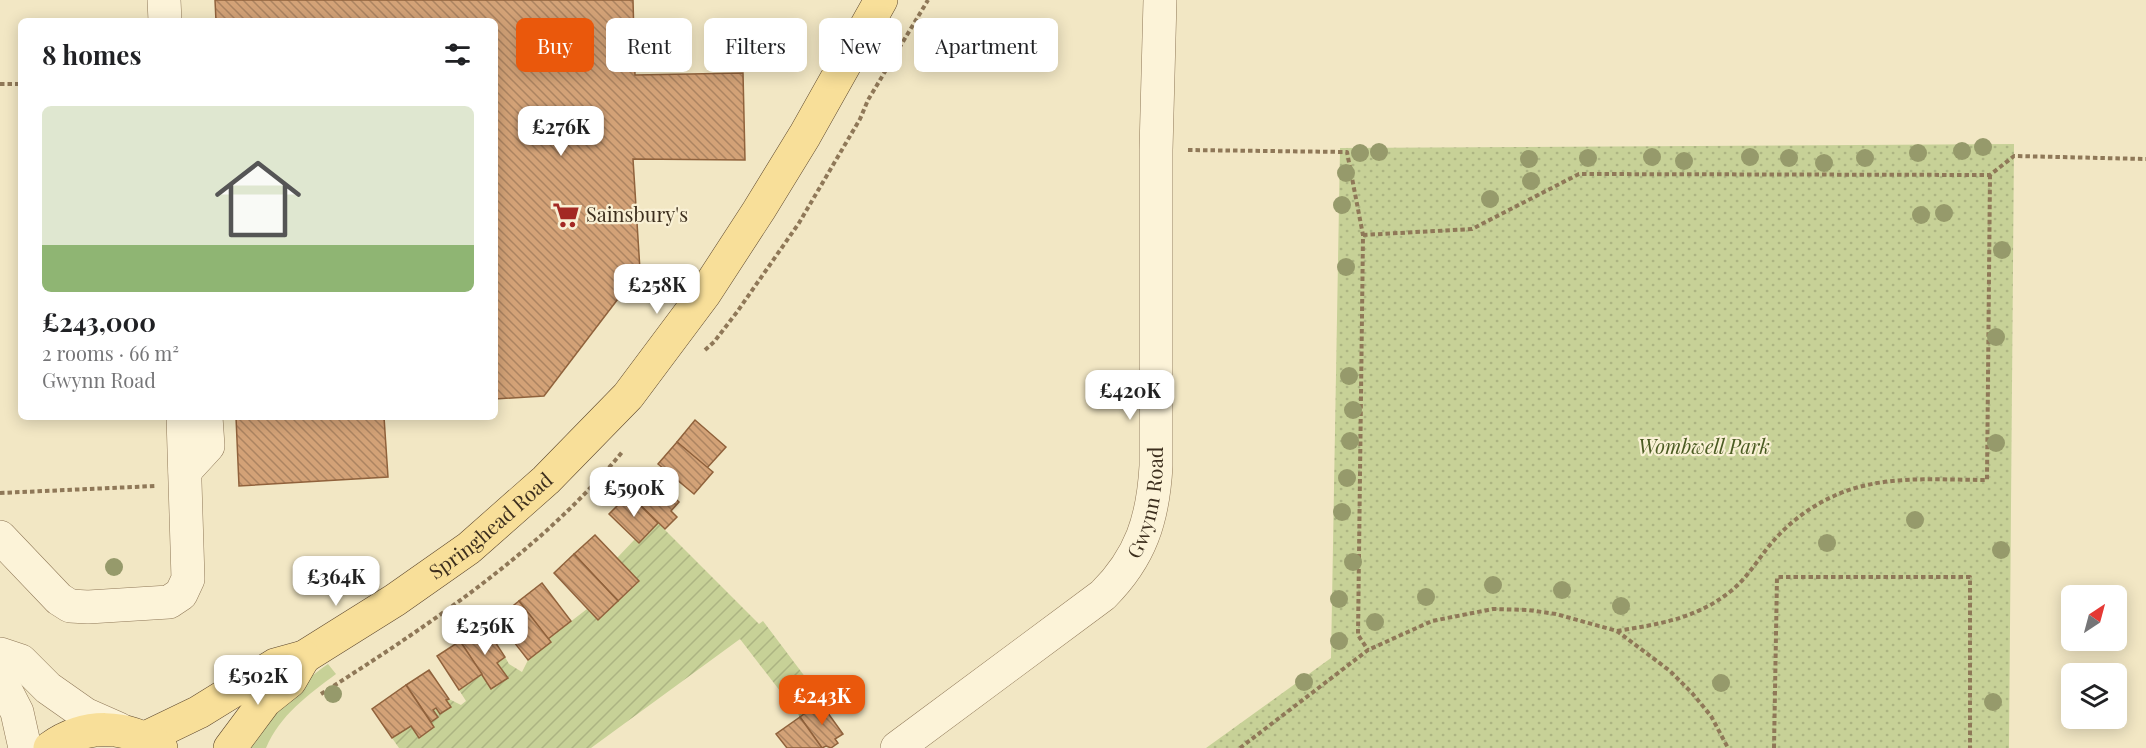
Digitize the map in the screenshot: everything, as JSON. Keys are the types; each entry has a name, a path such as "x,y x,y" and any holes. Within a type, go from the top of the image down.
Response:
{"main road":[{"name":"Springhead Road","path":"142,738 200,712 275,665 304,657 395,600 470,548 546,480 628,396 705,293 748,228 822,105 881,0"},
{"name":"Springhead Road","path":"230,748 265,701 290,681 304,657"},
{"path":"50,748 65,738 84,731 142,738"}],"street":[{"path":"164,0 165,18"},
{"name":"Gwynn Road","path":"897,748 1102,595 1130,563 1144,536 1154,501 1156,466 1156,150 1160,0"},
{"path":"0,537 66,604 88,607 169,602 181,594 188,579 183,420"},
{"path":"185,478 208,446 206,420"},
{"path":"0,654 21,660 48,688 85,714 142,738"},
{"path":"0,679 17,712 25,748"}],"path":[{"path":"0,84 18,84"},
{"path":"1156,150 1347,152 1363,235 1358,635 1368,650"},
{"path":"1363,235 1472,229 1579,174 1990,176 2014,156 2146,159"},
{"path":"1617,632 1689,616 1714,602 1732,590 1748,574 1783,531 1799,517 1833,496 1869,484 1889,481 1987,480 1990,176"},
{"path":"0,493 185,478"},
{"path":"1774,748 1777,577 1970,577 1970,748"},
{"path":"1240,748 1368,650 1432,621 1493,609 1556,614 1617,632 1670,671 1692,693 1711,717 1728,748"}],"green space":[{"name":"Wombwell Park","path":"2014,144 2009,748 1206,748 1331,658 1340,148"},
{"path":"658,523 759,624 763,621 815,690 820,702 800,717 740,639 591,748 399,748 392,738 411,726 420,737 434,728 431,722 433,710 436,708 440,714 450,707 446,700 449,699 461,705 466,701 459,690 482,674 507,678 497,663 505,657 509,664 522,672 528,660 551,642 548,639 587,609 598,620 639,582 617,558 635,539 639,542"},
{"path":"328,664 336,674 305,698 287,716 266,748 248,748 263,725 284,702"}],"building":[{"name":"Sainsbury's","path":"215,0 633,0 633,18 606,18 606,72 635,72 635,75 743,73 745,160 633,159 640,270 544,396 498,399 498,18 216,18"},
{"path":"236,420 384,420 388,477 239,486"},
{"path":"695,420 726,447 707,468 677,442"},
{"path":"677,442 713,472 694,494 658,464"},
{"path":"649,473 679,502 671,511 677,517 665,529 629,494"},
{"path":"629,494 658,523 639,543 609,514"},
{"path":"595,535 639,581 618,601 574,554"},
{"path":"574,554 618,601 598,620 554,573"},
{"path":"542,583 571,621 548,639 519,601"},
{"path":"519,601 551,642 528,660 496,619"},
{"path":"484,625 505,657 497,663 508,678 491,689 460,641"},
{"path":"460,641 482,674 459,690 437,656"},
{"path":"429,670 449,699 446,700 451,707 440,714 436,708 433,710 438,717 431,722 406,685"},
{"path":"406,685 434,727 419,738 411,726 392,738 372,709"},
{"path":"820,702 843,734 835,739 838,743 831,748 826,746 822,748 800,717"},
{"path":"800,717 822,748 787,748 776,734"}],"place":[{"name":"Sainsbury's","path":"566,215"}]}
